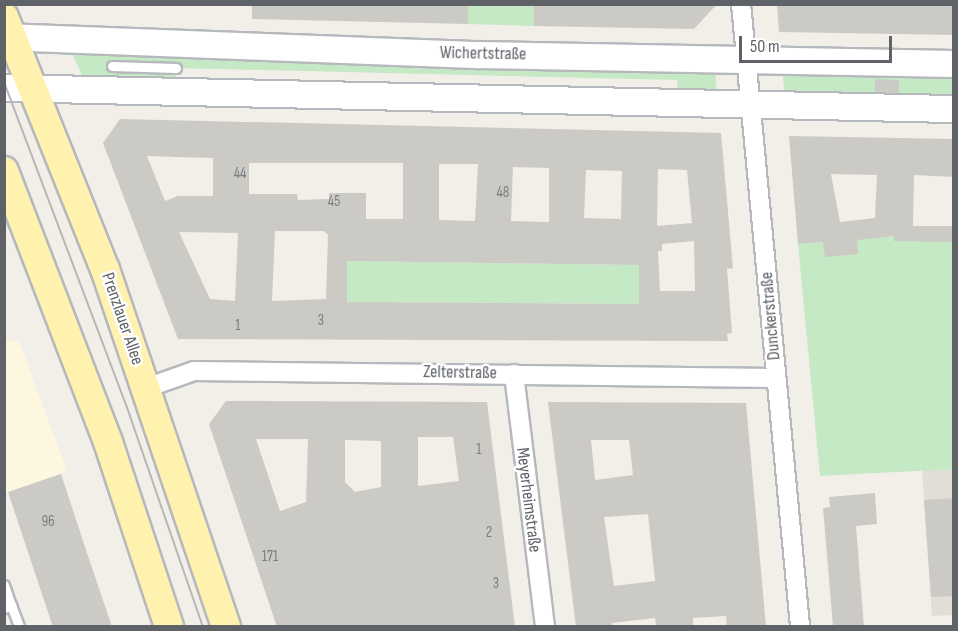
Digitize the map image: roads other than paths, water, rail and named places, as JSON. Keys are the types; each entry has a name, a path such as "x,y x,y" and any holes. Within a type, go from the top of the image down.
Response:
{"main road":[{"name":"Prenzlauer Allee","path":"7,30 35,89 102,260 226,627"},
{"path":"4,171 108,442 169,627"}],"street":[{"name":"Dunckerstraße","path":"741,4 800,627"},
{"name":"Wichertstraße","path":"7,30 469,54 746,57 954,64"},
{"path":"4,88 954,109"},
{"name":"Zelterstraße","path":"146,388 194,371 776,378"},
{"name":"Meyerheimstraße","path":"514,374 545,627"}],"lane":[{"path":"112,66 176,68"},
{"path":"4,585 8,606 18,627"}],"tram line":[{"path":"4,81 130,415 203,626"}]}
